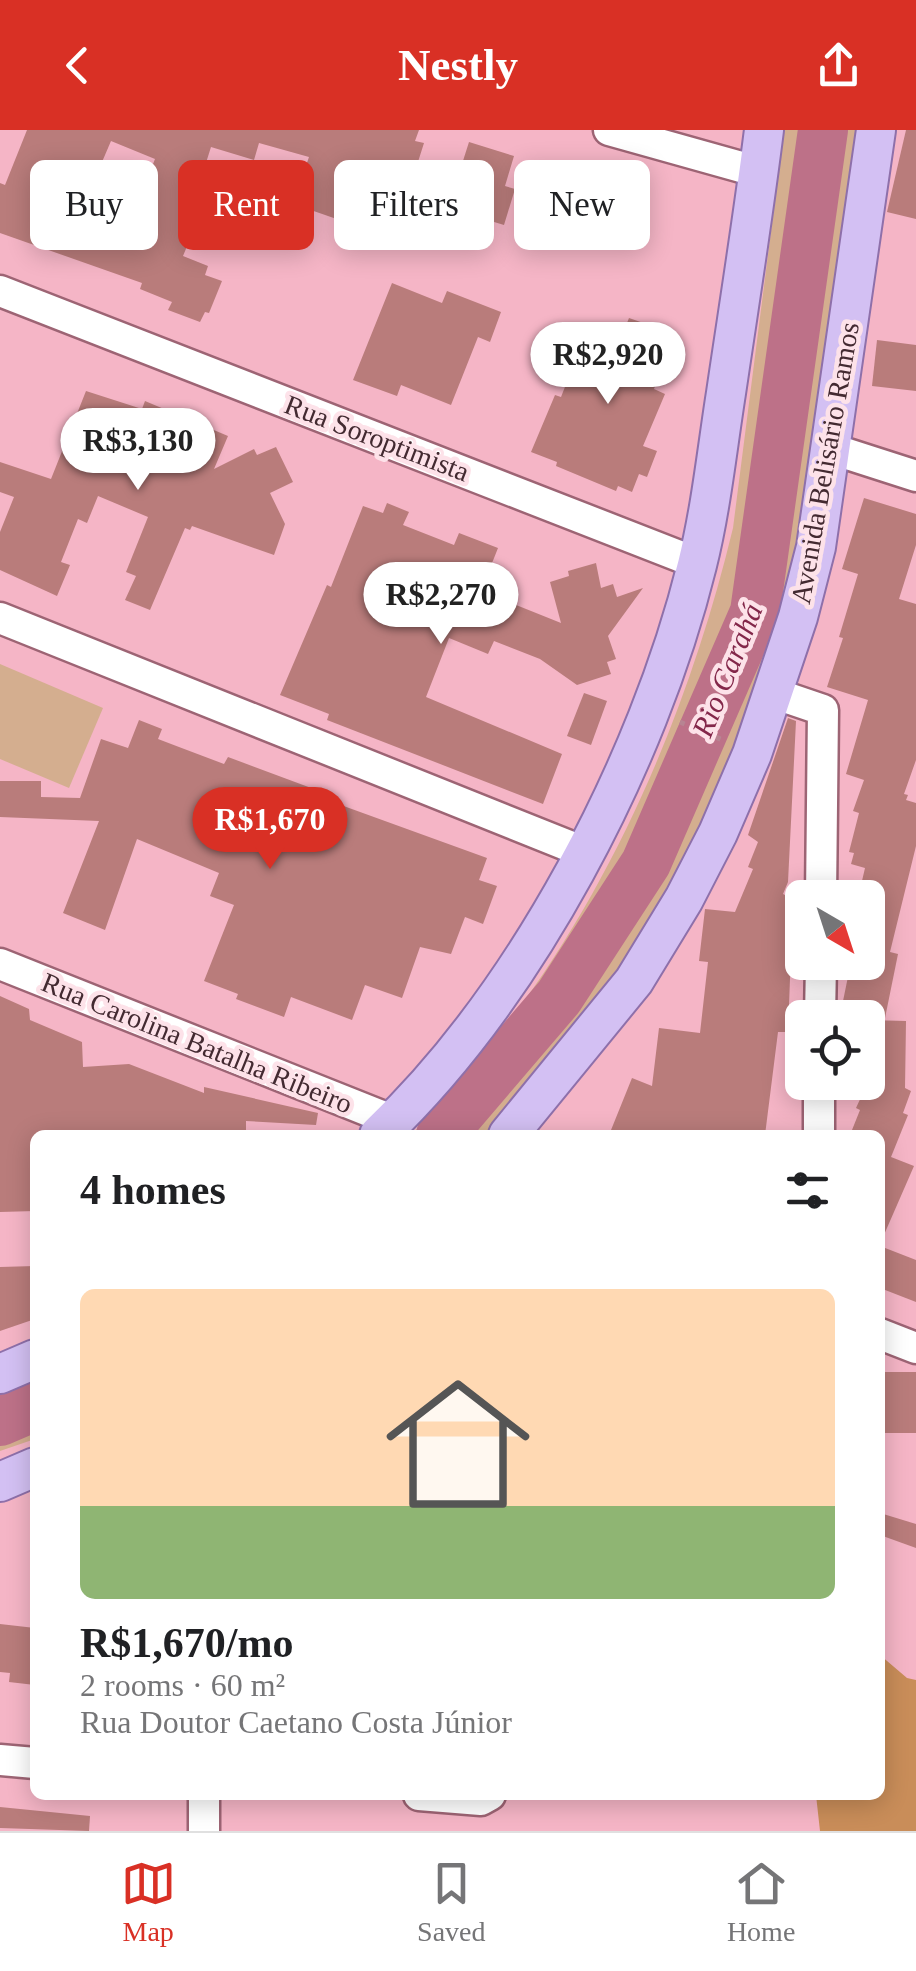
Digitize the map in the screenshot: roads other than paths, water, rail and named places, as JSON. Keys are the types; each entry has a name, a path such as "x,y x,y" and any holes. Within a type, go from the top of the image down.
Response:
{"main road":[{"path":"386,1128 438,1075 507,983 549,917 584,852 650,708 698,564 764,130"},
{"name":"Avenida Belisário Ramos","path":"512,1130 634,981 684,898 718,833 774,694 816,547 876,130"},
{"path":"0,1374 30,1362"},
{"path":"0,1482 30,1469"}],"street":[{"path":"609,130 759,172"},
{"name":"Rua Soroptimista","path":"0,291 698,564"},
{"path":"832,450 916,476"},
{"path":"0,618 584,852"},
{"path":"774,694 823,710 821,880"},
{"name":"Rua Carolina Batalha Ribeiro","path":"0,964 386,1128"},
{"path":"819,1130 820,1100"},
{"path":"885,1336 916,1348"},
{"path":"0,1760 30,1763"},
{"path":"204,1800 204,1831"}],"waterway":[{"name":"Rio Carahá","path":"445,1130 559,997 646,863 755,612 823,130"},
{"name":"Rio Carahá","path":"0,1421 30,1408"}]}
